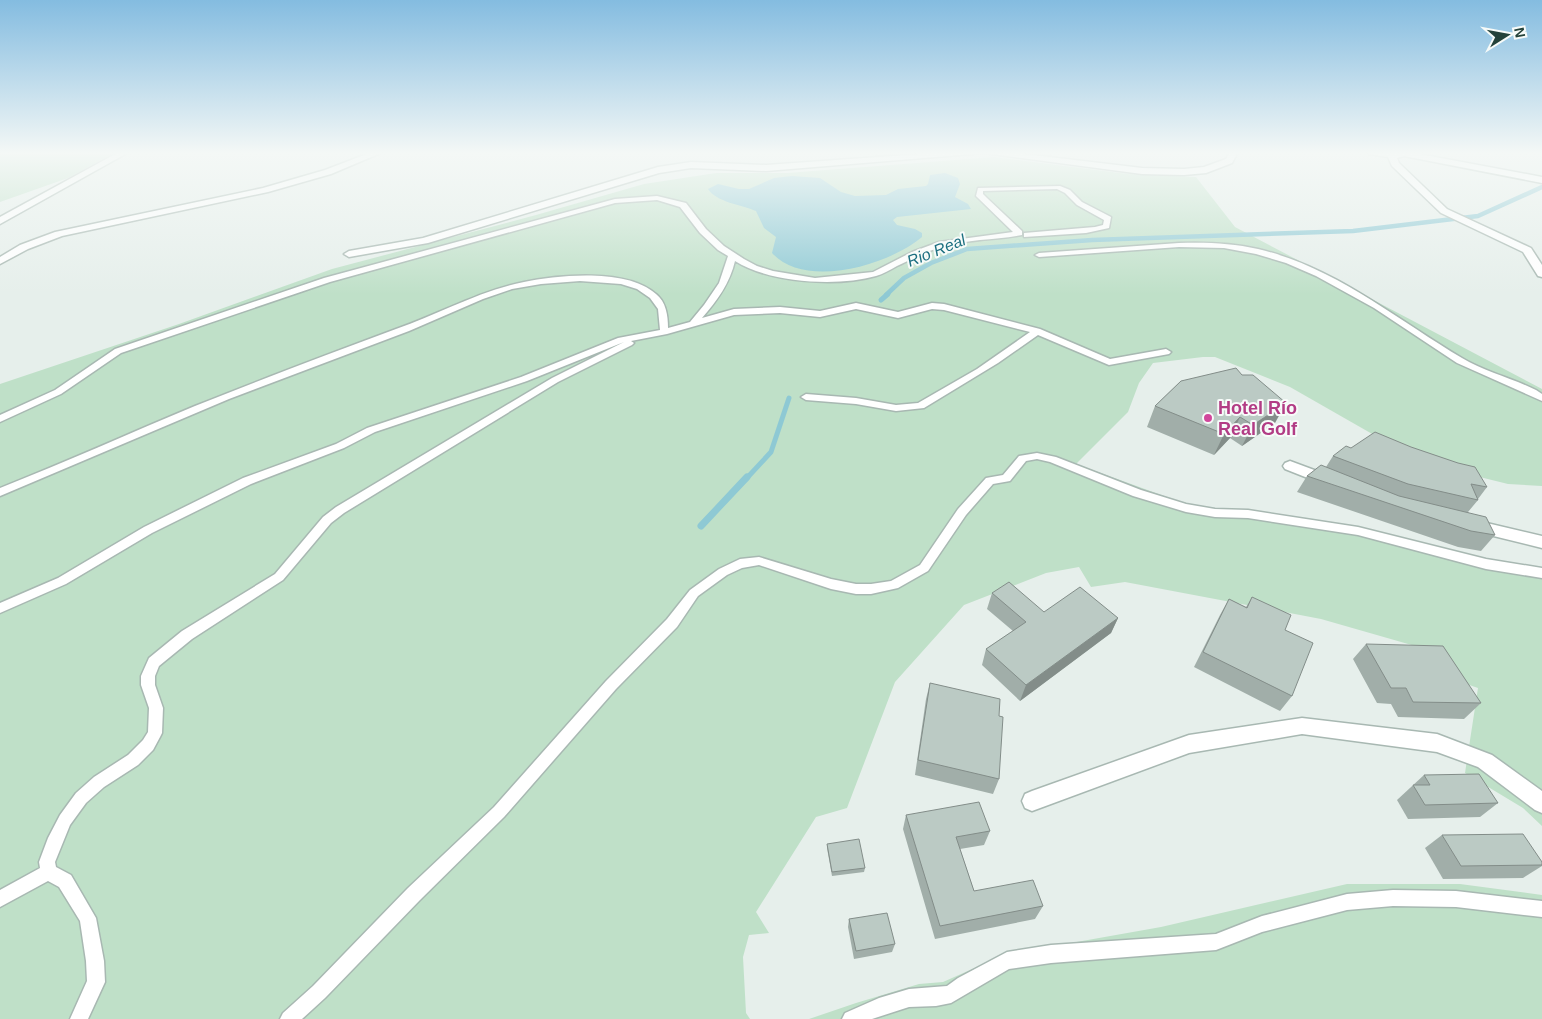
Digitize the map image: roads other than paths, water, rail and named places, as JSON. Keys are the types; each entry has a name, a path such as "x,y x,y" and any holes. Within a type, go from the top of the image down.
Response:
{"street":[{"path":"0,221 39,200"},
{"path":"3,257 59,234 220,200"},
{"path":"349,254 424,242 562,200"},
{"path":"1430,200 1444,211 1528,250 1542,274"},
{"path":"1290,466 1342,486"},
{"path":"1460,522 1542,542"},
{"path":"1032,801 1189,744 1302,726 1437,743 1485,761 1542,803"}],"lane":[{"path":"0,419 58,392 118,351 327,280 615,201 636,200"},
{"path":"668,200 683,206 711,238 732,256 754,268 789,277 836,279 875,274 915,254 942,244 1019,233 985,200"},
{"path":"1027,235 1088,231 1106,226 1108,219 1078,203 1076,200"},
{"path":"1039,255 1194,245 1224,246 1251,250 1312,271 1373,303 1462,362 1542,398"},
{"path":"694,322 717,296 728,278 732,256"},
{"path":"0,492 225,397 439,316 498,290 527,283 599,278 629,283 651,294 662,308 664,332"},
{"path":"0,608 62,581 148,530 247,481 340,446 371,430 531,377 603,346 664,332 723,314 780,310 820,314 862,306 898,315 932,306 944,306 1037,331 1109,362 1166,352"},
{"path":"806,398 858,402 887,408 921,406 984,368 1037,331"},
{"path":"48,872 47,862 58,835 65,820 81,798 99,782 133,760 148,745 155,733 156,708 148,685 148,676 154,662 161,655 187,635 278,577 327,520 340,510 555,380 640,337"},
{"path":"289,1019 319,992 414,894 499,812 611,685 672,624 694,593 723,572 740,564 759,561 831,584 856,589 894,585 924,568 962,512 990,481 1006,478 1011,474 1014,466 1024,458 1037,456 1052,459 1137,493 1186,508 1215,513 1248,514 1358,532 1486,564 1542,574"},
{"path":"0,899 48,872"},
{"path":"48,872 65,881 88,918 95,961 96,982 79,1019"},
{"path":"851,1019 878,1007 909,998 936,997 951,994 964,984 1007,961 1050,954 1216,942 1262,924 1346,902 1393,898 1456,899 1542,909"}],"water":[{"path":"723,200 960,200 968,204 971,209 897,217 893,220 897,225 915,229 922,233 922,237 889,257 869,264 825,272 805,270 787,264 772,253 776,237 764,228 756,211"}],"waterway":[{"name":"Rio Real","path":"886,295 904,278 931,263 967,249 1092,240 1353,231 1478,216 1514,200"},
{"name":"Rio Real","path":"881,300 888,294"},
{"name":"Rio Real","path":"746,479 771,452 789,398"},
{"name":"Rio Real","path":"701,526 747,477"}],"place":[{"name":"Hotel Río Real Golf","path":"1208,418"}]}
